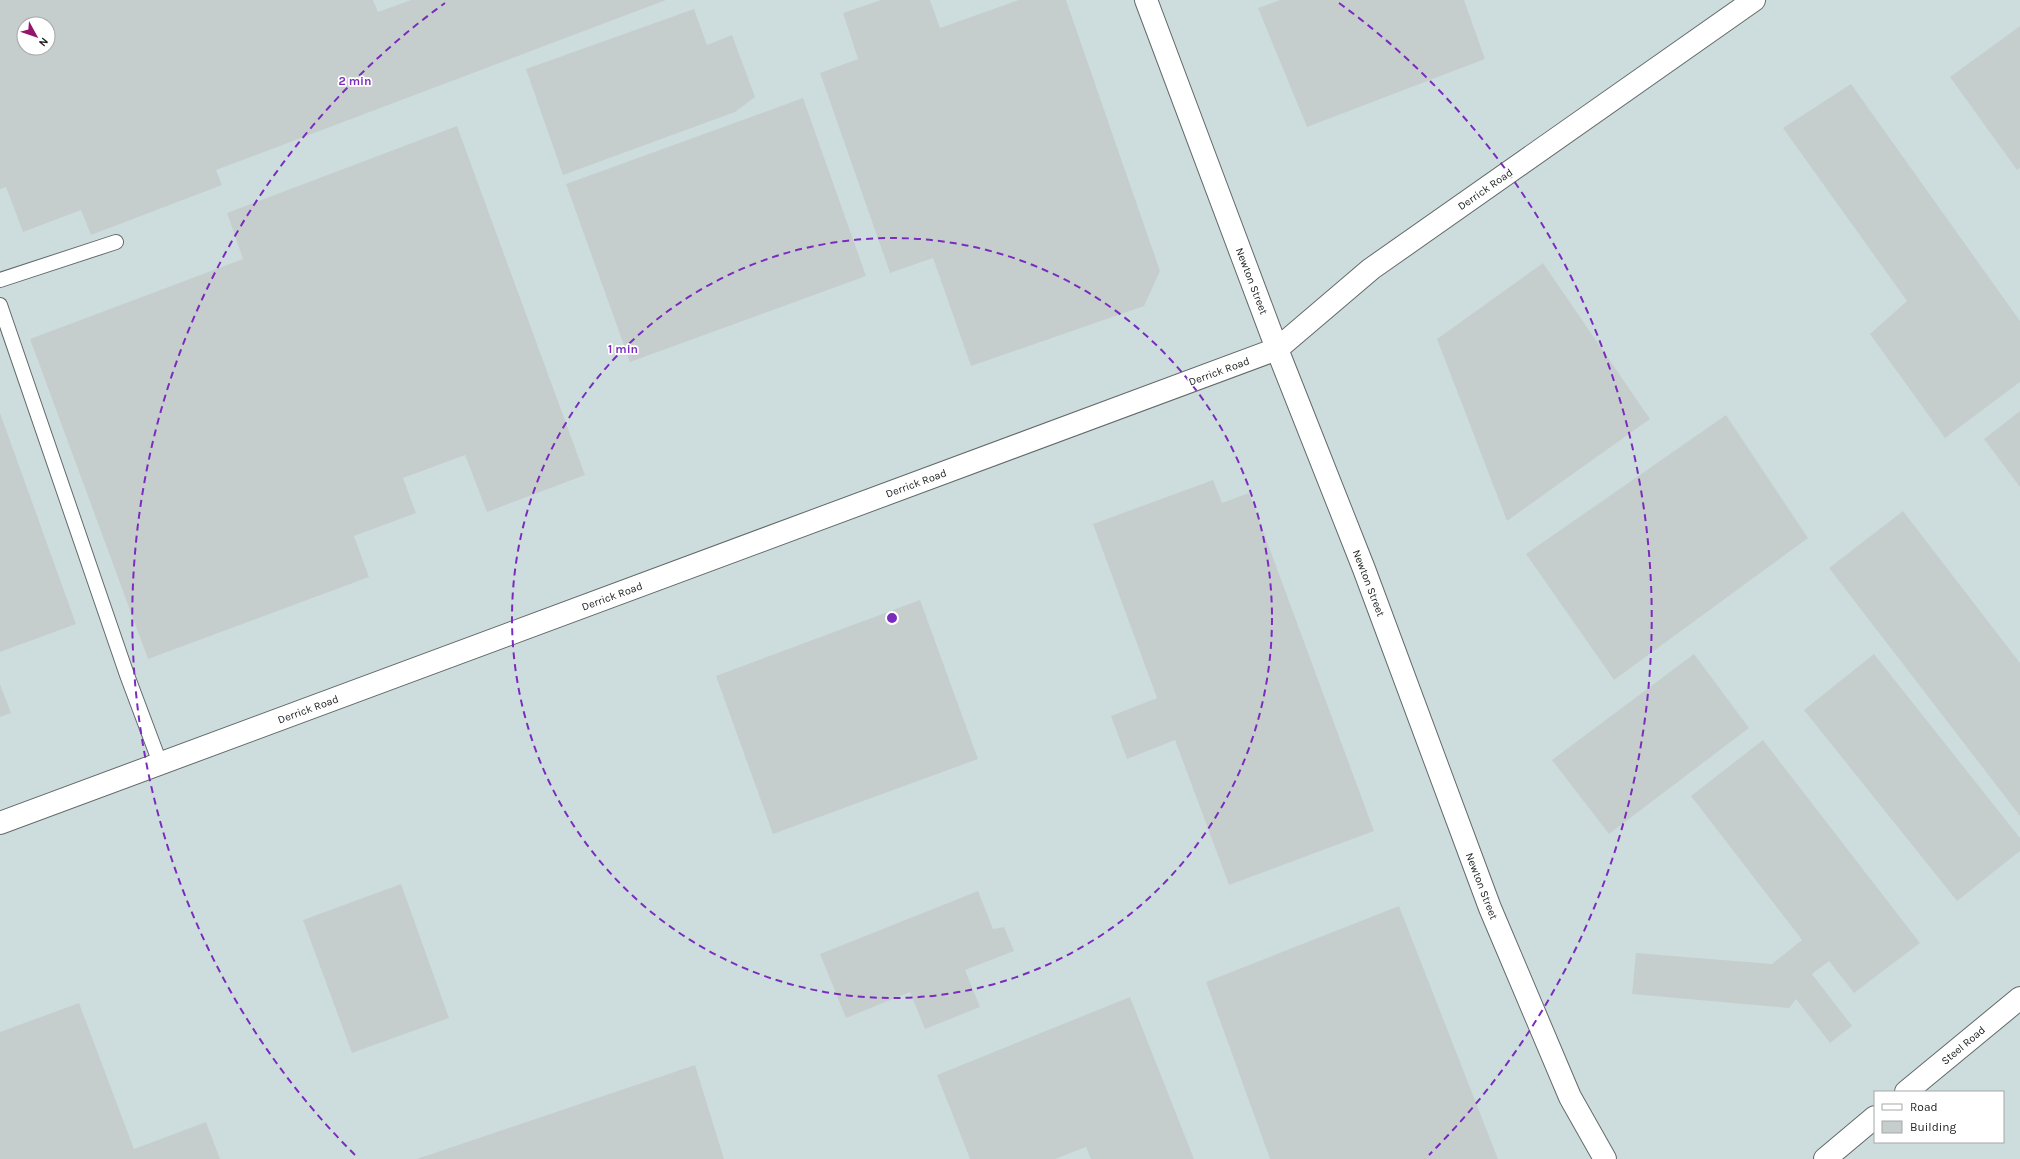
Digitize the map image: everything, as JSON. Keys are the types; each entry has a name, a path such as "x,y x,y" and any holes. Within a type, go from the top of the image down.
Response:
{"street":[{"name":"Newton Street","path":"1146,0 1277,349 1364,569 1490,908 1570,1097 1605,1159"},
{"name":"Derrick Road","path":"0,823 1277,349 1371,269 1754,0"},
{"name":"Steel Road","path":"1907,1091 2020,998"},
{"path":"1824,1159 1874,1118"}],"lane":[{"path":"0,280 116,242"},
{"path":"0,305 127,675 160,763"}],"shaded area":[{"path":"0,0 2020,0 2020,1159 0,1159"}],"building":[{"path":"0,0 373,0 378,12 411,0 666,0 216,170 222,185 91,235 81,210 23,232 6,187 0,189"},
{"path":"881,0 930,0 940,28 1019,0 1066,0 1160,271 1144,306 971,366 933,258 890,273 820,73 858,59 843,13"},
{"path":"1280,0 1464,0 1485,59 1307,127 1258,8"},
{"path":"694,9 707,45 732,35 755,97 735,112 563,175 526,69"},
{"path":"2020,26 2020,168 2017,170 1950,77"},
{"path":"1851,84 2020,321 2020,382 1945,438 1870,334 1907,301 1783,128"},
{"path":"803,98 866,276 630,362 566,184"},
{"path":"457,126 585,475 487,512 465,455 403,478 416,513 354,536 369,577 148,659 30,339 243,259 227,213"},
{"path":"1543,263 1650,419 1507,521 1437,339"},
{"path":"2020,411 2020,487 1984,439"},
{"path":"0,413 76,624 0,652"},
{"path":"1726,415 1808,538 1614,680 1526,554"},
{"path":"1213,480 1222,503 1249,493 1374,831 1229,885 1175,740 1127,759 1111,716 1157,698 1093,524"},
{"path":"1903,511 2020,663 2020,816 1829,568"},
{"path":"920,600 978,759 773,834 716,676"},
{"path":"1694,654 1749,728 1609,834 1552,760"},
{"path":"1874,654 2020,838 2020,851 1957,901 1804,710"},
{"path":"0,684 11,713 0,717"},
{"path":"1763,740 1920,943 1854,993 1829,961 1812,974 1852,1026 1830,1043 1796,999 1789,1008 1632,994 1636,953 1772,964 1802,940 1691,796"},
{"path":"401,884 449,1018 352,1053 303,920"},
{"path":"978,891 993,929 1004,927 1014,951 965,970 980,1007 925,1029 910,992 846,1018 820,954"},
{"path":"1399,906 1498,1159 1270,1159 1206,982"},
{"path":"1130,997 1194,1159 1091,1159 1086,1147 1055,1159 970,1159 937,1075"},
{"path":"79,1003 134,1149 206,1122 220,1159 0,1159 0,1032"},
{"path":"695,1065 724,1159 417,1159"}]}
